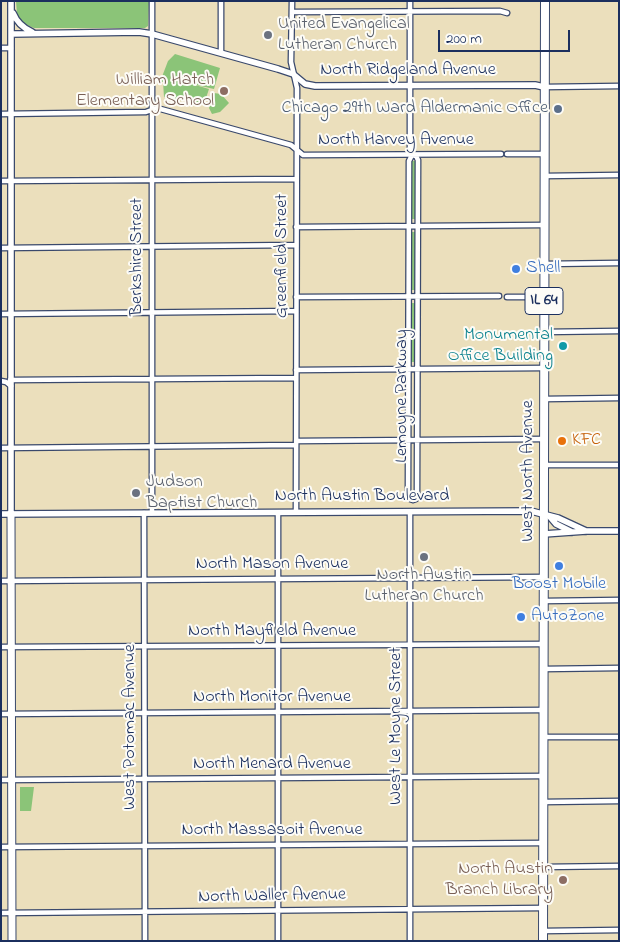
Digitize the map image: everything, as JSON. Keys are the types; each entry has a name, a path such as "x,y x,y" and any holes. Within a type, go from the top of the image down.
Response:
{"main road":[{"name":"West North Avenue","path":"543,941 544,534 547,515 544,465 545,1"},
{"path":"11,514 12,941"}],"street":[{"name":"Berkshire Street","path":"152,1 152,513"},
{"path":"221,1 221,52"},
{"name":"Greenfield Street","path":"292,1 292,74 296,88 296,512"},
{"name":"Lemoyne Parkway","path":"410,1 410,145 412,155 409,162 408,226 408,496 413,500 417,495 418,160 416,156 412,155"},
{"path":"11,4 17,22 22,28 36,34"},
{"path":"11,4 11,314 7,382 11,448 11,514"},
{"path":"292,12 500,11 507,13"},
{"name":"North Ridgeland Avenue","path":"11,34 140,32 152,34 221,52 292,74 305,84 315,86 544,86"},
{"path":"1,48 11,48"},
{"path":"544,86 619,86"},
{"name":"North Harvey Avenue","path":"1,114 146,112 157,108 291,144 296,151 303,155 501,154"},
{"path":"507,154 544,154"},
{"path":"544,176 619,175"},
{"path":"1,181 296,179"},
{"path":"296,227 544,225"},
{"path":"1,248 296,245"},
{"path":"544,264 619,263"},
{"path":"296,298 499,296"},
{"path":"507,297 544,297"},
{"path":"1,314 296,311"},
{"path":"544,332 619,331"},
{"path":"296,370 544,368"},
{"path":"7,382 296,378"},
{"path":"544,399 619,398"},
{"path":"2,448 544,439"},
{"path":"544,465 619,465"},
{"name":"North Austin Boulevard","path":"1,514 531,511 547,515"},
{"name":"West Le Moyne Street","path":"410,512 410,941"},
{"path":"278,513 278,941"},
{"name":"West Potomac Avenue","path":"144,514 144,941"},
{"path":"547,515 586,531"},
{"path":"547,515 556,524 574,532"},
{"path":"544,534 619,531"},
{"name":"North Mason Avenue","path":"1,580 544,578"},
{"path":"544,601 619,600"},
{"name":"North Mayfield Avenue","path":"1,647 544,644"},
{"path":"543,669 619,668"},
{"name":"North Monitor Avenue","path":"1,714 543,710"},
{"path":"543,737 619,736"},
{"name":"North Menard Avenue","path":"1,780 543,776"},
{"path":"543,802 619,801"},
{"name":"North Massasoit Avenue","path":"1,847 543,843"},
{"path":"543,867 619,866"},
{"name":"North Waller Avenue","path":"1,913 543,908"},
{"path":"543,932 619,930"}],"green space":[{"path":"16,1 149,1 148,26 145,28 34,28 22,23 17,14"},
{"path":"175,54 220,68 214,89 192,84 209,89 204,104 181,98 180,101 164,97 163,82 160,82 168,61"},
{"path":"214,93 221,94 229,103 220,112 212,114 209,108"},
{"path":"411,161 416,161 416,219 411,219"},
{"path":"411,232 416,232 416,290 411,290"},
{"path":"411,303 416,303 416,362 411,362"},
{"path":"20,787 34,787 31,811 20,811"}],"place":[{"name":"United Evangelical Lutheran Church","path":"268,35"},
{"name":"William Hatch Elementary School","path":"224,91"},
{"name":"Chicago 29th Ward Aldermanic Office","path":"558,109"},
{"name":"Shell","path":"516,269"},
{"name":"Monumental Office Building","path":"563,346"},
{"name":"KFC","path":"562,441"},
{"name":"Judson Baptist Church","path":"136,493"},
{"name":"North Austin Lutheran Church","path":"424,557"},
{"name":"Boost Mobile","path":"559,566"},
{"name":"AutoZone","path":"521,617"},
{"name":"North Austin Branch Library","path":"563,880"}]}
